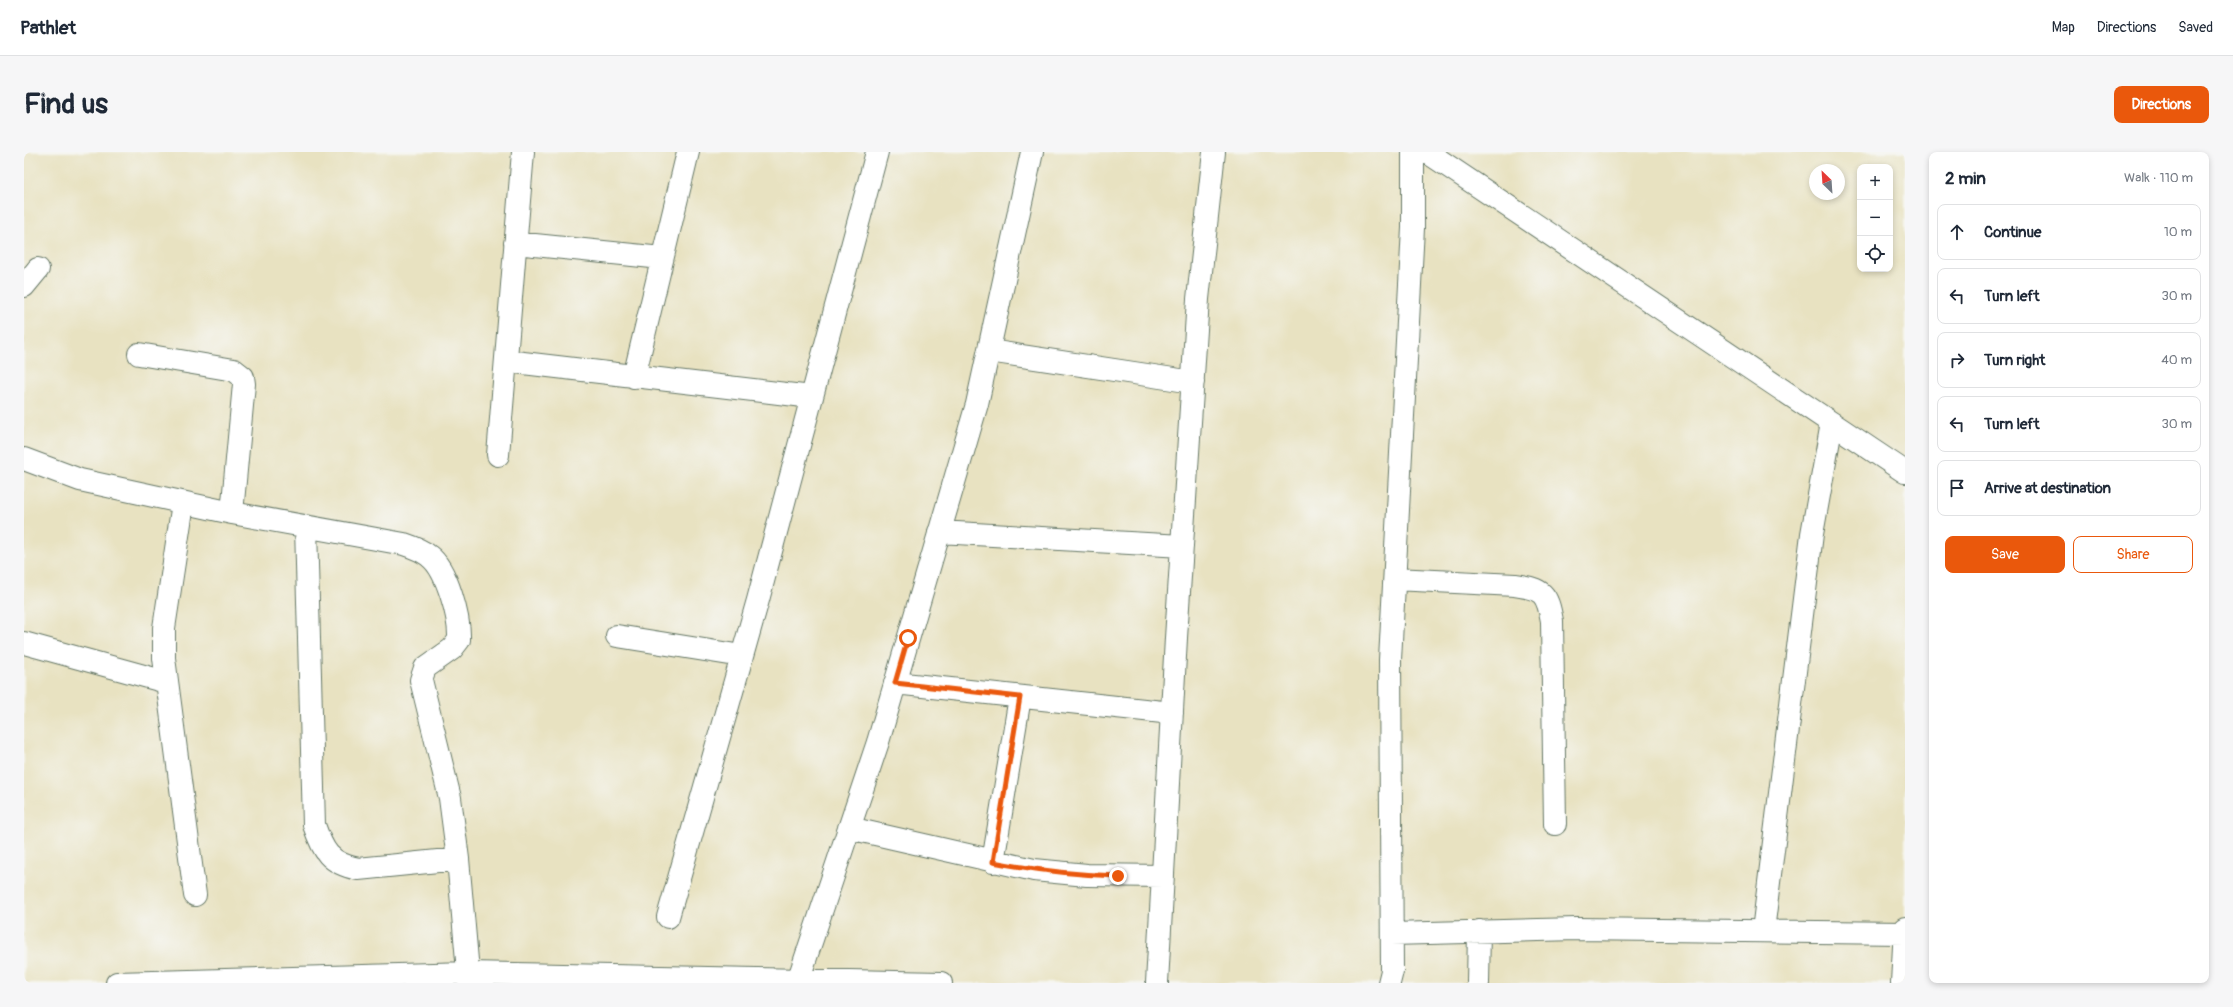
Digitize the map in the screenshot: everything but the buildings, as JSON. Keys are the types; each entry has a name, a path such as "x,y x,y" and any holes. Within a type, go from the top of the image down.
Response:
{"street":[{"path":"498,455 523,152"},
{"path":"634,376 688,152"},
{"path":"668,917 742,656 876,152"},
{"path":"798,981 895,683 977,404 1032,152"},
{"path":"1157,983 1198,299 1214,152"},
{"path":"1389,983 1392,971 1390,660 1413,228 1413,152"},
{"path":"1427,152 1905,472"},
{"path":"515,243 662,258"},
{"path":"24,286 38,268"},
{"path":"988,351 1193,382"},
{"path":"139,354 234,370 243,377 244,384 232,514"},
{"path":"506,361 812,397"},
{"path":"1763,931 1812,534 1832,423"},
{"path":"24,459 80,480 232,514 404,544 418,549 430,556 439,566 446,582 458,621 459,640 452,650 424,668 421,680 450,798 458,859 469,978"},
{"path":"184,503 164,628 166,682 195,895"},
{"path":"306,527 314,825 320,844 327,855 343,866 358,869 458,859"},
{"path":"939,532 1182,546"},
{"path":"1395,579 1515,585 1533,588 1543,593 1549,604 1552,621 1555,824"},
{"path":"617,636 742,656"},
{"path":"24,643 166,682"},
{"path":"895,683 1172,713"},
{"path":"993,862 1020,697"},
{"path":"849,828 993,862 1034,870 1087,875 1163,876"},
{"path":"1902,983 1905,928"},
{"path":"1392,934 1577,929 1905,933"},
{"path":"1478,983 1479,931"},
{"path":"117,983 469,978 941,983"}],"route":[{"path":"908,638 895,683 1020,697 993,862 1034,870 1087,875 1118,876"}]}
